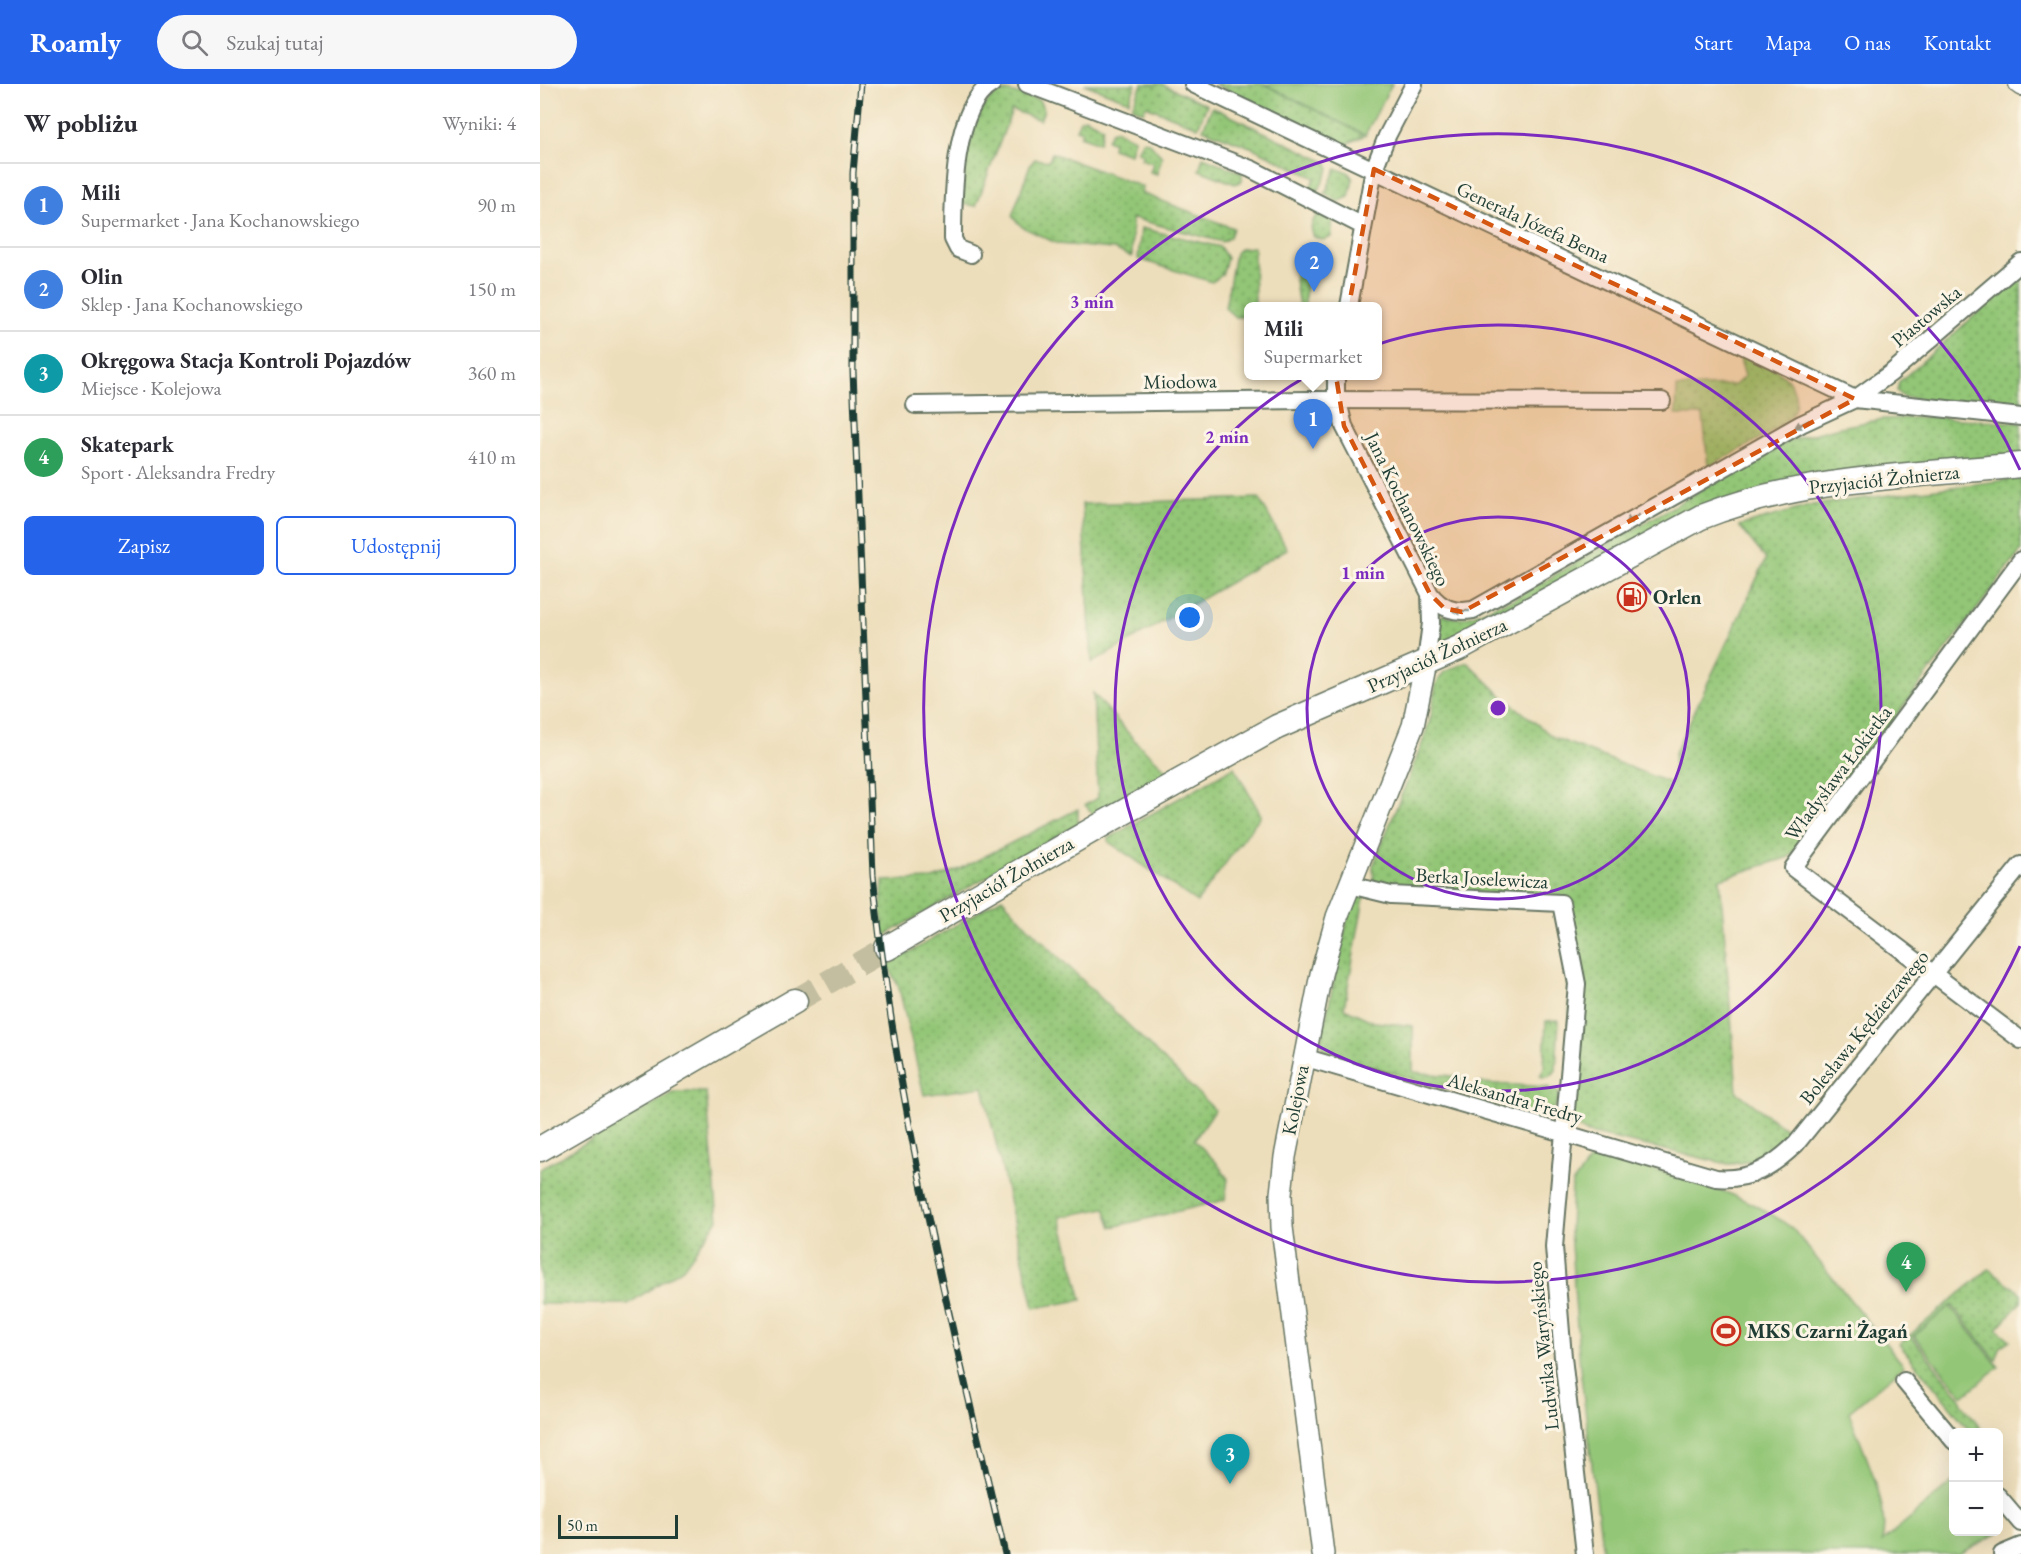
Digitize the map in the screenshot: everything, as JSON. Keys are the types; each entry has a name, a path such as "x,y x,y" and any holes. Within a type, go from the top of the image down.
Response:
{"main road":[{"name":"Przyjaciół Żołnierza","path":"887,948 1108,820 1267,733 1498,629 1673,531 1729,506 1805,487 2021,465"},
{"path":"540,1149 795,1001"}],"street":[{"path":"971,254 958,249 953,239 954,176 973,103 983,89 992,84"},
{"path":"1028,84 1251,169 1363,226"},
{"name":"Generała Józefa Bema","path":"1193,84 1855,399"},
{"path":"1350,302 1374,170 1387,136 1414,84"},
{"path":"2016,84 2021,87"},
{"name":"Piastowska","path":"1855,399 1891,373 2021,262"},
{"name":"Jana Kochanowskiego","path":"1336,380 1337,401 1344,426 1430,594 1431,623 1426,662"},
{"path":"1855,399 2021,417"},
{"name":"Przyjaciół Żołnierza","path":"1430,594 1444,608 1454,612 1473,610 1791,430 1855,399"},
{"name":"Miodowa","path":"915,405 1662,401"},
{"name":"Władysława Łokietka","path":"1933,976 1793,868 2016,579 2021,560"},
{"name":"Kolejowa","path":"1323,1554 1281,1201 1284,1157 1322,974 1337,917 1413,726 1426,662"},
{"name":"Bolesława Kędzierzawego","path":"1716,1178 1740,1179 1753,1175 1782,1157 1796,1144 2021,865"},
{"name":"Berka Joselewicza","path":"1350,885 1390,895 1561,903 1577,984 1563,1134"},
{"path":"1933,976 2021,1040"},
{"name":"Aleksandra Fredry","path":"1304,1057 1716,1178"},
{"name":"Ludwika Waryńskiego","path":"1563,1134 1554,1257 1586,1554"},
{"path":"1904,1381 1949,1436"},
{"path":"2003,1502 2021,1522"},
{"path":"2002,1554 2021,1546"}],"highlighted area":[{"path":"1374,169 1855,399 1462,612 1444,608 1430,594 1344,426 1336,376"}],"green space":[{"path":"1084,84 1136,84 1129,101"},
{"path":"1142,84 1162,84 1207,105 1198,127 1146,106 1143,112 1132,107"},
{"path":"1214,84 1264,84 1365,135 1345,145"},
{"path":"1264,84 1392,84 1365,135"},
{"path":"1006,91 1039,100 1044,110 1040,120 1012,110 976,206 963,204 967,157 977,121 994,96"},
{"path":"1212,107 1328,163 1329,169 1316,196 1309,189 1315,178 1253,148 1203,129"},
{"path":"1085,118 1103,127 1099,143 1080,136 1082,131 1076,129 1080,120"},
{"path":"1116,130 1134,139 1130,154 1112,148 1113,143 1107,140 1111,132"},
{"path":"1142,141 1149,142 1162,157 1157,174 1150,172 1153,163 1141,159 1143,154 1137,152"},
{"path":"1052,153 1143,187 1141,193 1233,228 1230,237 1222,242 1132,218 1132,257 1114,249 1058,244 1022,227 1012,216 1030,165 1035,159 1049,161"},
{"path":"1203,157 1242,173 1242,181 1235,184 1199,170"},
{"path":"1336,169 1348,172 1353,179 1349,197 1338,202 1325,193"},
{"path":"1322,212 1333,220 1331,237 1323,240 1314,237 1311,230 1314,219"},
{"path":"1141,228 1220,247 1227,258 1222,275 1212,282 1138,259"},
{"path":"1305,246 1320,248 1326,259 1309,254 1305,302 1298,302 1295,282 1295,267 1300,252"},
{"path":"1254,247 1255,302 1244,302 1244,317 1235,317 1225,308 1235,253 1242,248"},
{"path":"2021,275 2021,410 1903,397 1897,391 1899,382"},
{"path":"1737,349 1784,375 1795,393 1795,407 1788,419 1771,432 1708,467 1703,415 1676,415 1677,387 1735,385 1745,376"},
{"path":"1930,417 2021,423 2021,455 1813,475 1579,573 1440,644 1438,642 1442,614 1460,618 1514,599 1741,467 1794,439 1884,419"},
{"path":"2021,478 2021,551 1789,857 1720,879 1737,1092 1787,1130 1781,1139 1763,1157 1748,1162 1728,1164 1585,1132 1575,1125 1572,1117 1567,904 1389,889 1374,882 1373,866 1422,744 1431,717 1436,684 1444,672 1467,662 1501,695 1553,737 1672,784 1675,753 1766,559 1739,526 1813,505"},
{"path":"1259,498 1287,549 1092,663 1082,504"},
{"path":"1093,693 1137,743 1169,772 1094,815 1085,805 1098,798"},
{"path":"1234,767 1261,815 1197,902 1109,842 1109,838"},
{"path":"1078,809 1078,824 884,936 881,909 883,881 933,879 960,869"},
{"path":"1365,892 1344,1008 1374,1022 1413,1026 1413,1072 1462,1077 1461,1083 1454,1088 1443,1089 1325,1052 1321,1041 1349,912 1358,896"},
{"path":"1002,898 1028,927 1215,1110 1194,1140 1216,1162 1228,1179 1225,1200 1112,1227 1105,1208 1060,1217 1082,1300 1034,1308 983,1087 924,1095 899,988 888,965"},
{"path":"1546,1021 1559,1021 1556,1070 1553,1074 1543,1077 1540,1076 1544,1068"},
{"path":"1480,1083 1547,1087 1559,1092 1559,1097 1554,1109 1539,1117 1477,1099 1472,1090"},
{"path":"674,1092 706,1092 718,1220 683,1268 628,1304 540,1304 540,1169"},
{"name":"MKS Czarni Żagań","path":"1600,1156 1676,1175 1724,1191 1770,1213 1792,1228 1904,1366 1849,1412 1879,1494 1884,1527 1882,1542 1949,1484 1949,1536 1993,1536 1959,1554 1603,1554 1580,1368 1570,1231 1572,1184 1590,1160"},
{"path":"1989,1269 2021,1293 2021,1302 1997,1329 2010,1340 2000,1348 1996,1360 1952,1305 1912,1337 1962,1400 1961,1402 1981,1428 1968,1428 1899,1344"},
{"path":"1950,1306 1999,1367 1963,1396 1914,1336"}],"tunnel":[{"path":"795,1001 887,948"}],"railway":[{"path":"861,84 853,173 853,371 873,875 883,961 911,1132 946,1301 1005,1554"}],"place":[{"name":"Olin","path":"1314,292"},
{"name":"Mili","path":"1313,449"},
{"name":"Orlen","path":"1632,597"},
{"name":"Skatepark","path":"1906,1292"},
{"name":"MKS Czarni Żagań","path":"1726,1331"},
{"name":"Okręgowa Stacja Kontroli Pojazdów","path":"1230,1484"}]}
